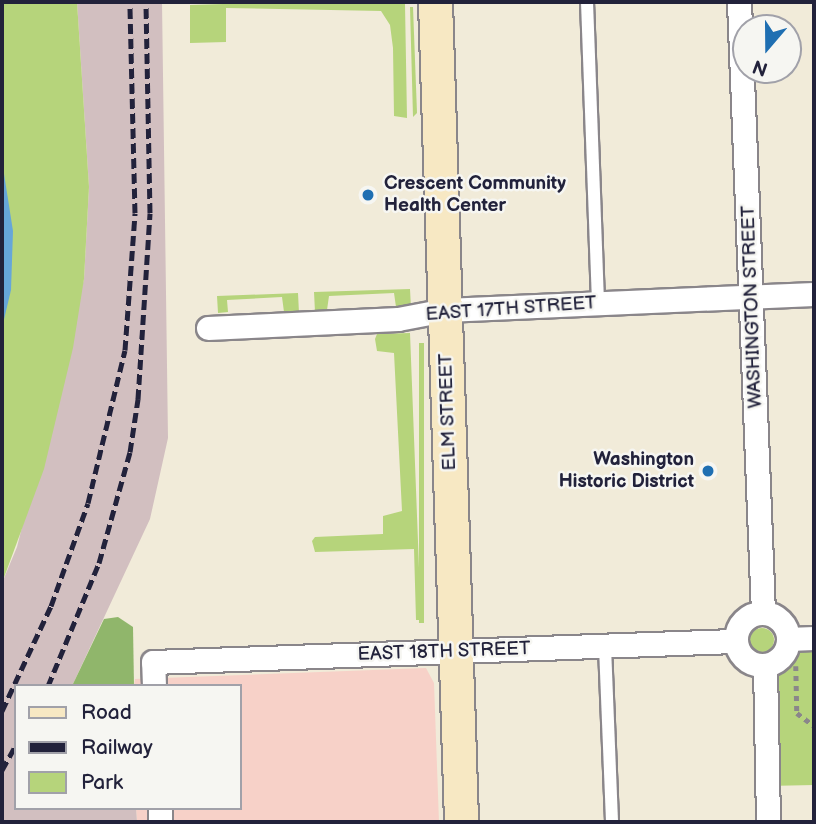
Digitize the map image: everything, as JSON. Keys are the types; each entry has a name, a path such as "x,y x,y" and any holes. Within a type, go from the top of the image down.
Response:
{"main road":[{"name":"ELM STREET","path":"435,2 461,822"}],"street":[{"name":"WASHINGTON STREET","path":"739,2 764,613"},
{"name":"EAST 17TH STREET","path":"208,328 398,319 445,310 814,294"},
{"path":"764,613 781,621 788,639 782,656 765,665 745,660 735,641 743,621 764,613"},
{"path":"788,639 814,638"},
{"name":"EAST 18TH STREET","path":"154,684 153,662 735,641"},
{"path":"765,665 768,822"}],"lane":[{"path":"587,2 598,303"},
{"path":"605,647 612,822"}],"path":[{"path":"796,666 797,713 814,726"}],"shaded area":[{"path":"77,2 162,2 168,438 150,519 73,684 14,684 14,810 136,810 137,822 2,822 2,583 17,547 84,279 89,187"},
{"path":"426,668 434,683 439,822 137,822 136,810 242,810 242,684 134,684 135,679"}],"green space":[{"path":"2,2 77,2 89,187 84,279 73,348 44,469 2,583"},
{"path":"291,2 405,4 407,118 394,116 393,48 390,25 381,11 226,8 226,42 190,43 190,5"},
{"path":"410,7 413,7 417,113 413,117"},
{"path":"410,289 411,308 396,307 394,293 329,296 327,310 315,312 314,292"},
{"path":"298,293 299,313 284,312 282,297 227,300 228,312 218,313 217,296"},
{"path":"410,333 421,620 416,620 414,549 315,552 312,541 315,537 383,534 383,516 402,511 394,353 377,351 375,339 377,334"},
{"path":"419,343 424,343 424,623 419,623"},
{"path":"118,617 133,627 134,684 73,684 104,619"},
{"path":"757,628 767,628 774,635 774,645 767,652 757,652 750,645 750,635"},
{"path":"814,638 814,785 767,786 774,662 786,648"}],"water":[{"path":"2,161 13,231 11,290 2,328"}],"railway":[{"path":"15,684 51,606 88,503 125,350 135,213 130,2"},
{"path":"49,684 99,563 130,452 138,399 150,213 146,2"},
{"path":"2,711 14,685"},
{"path":"2,770 14,749"}],"place":[{"name":"Crescent Community Health Center","path":"368,195"},
{"name":"Washington Historic District","path":"708,471"}]}
